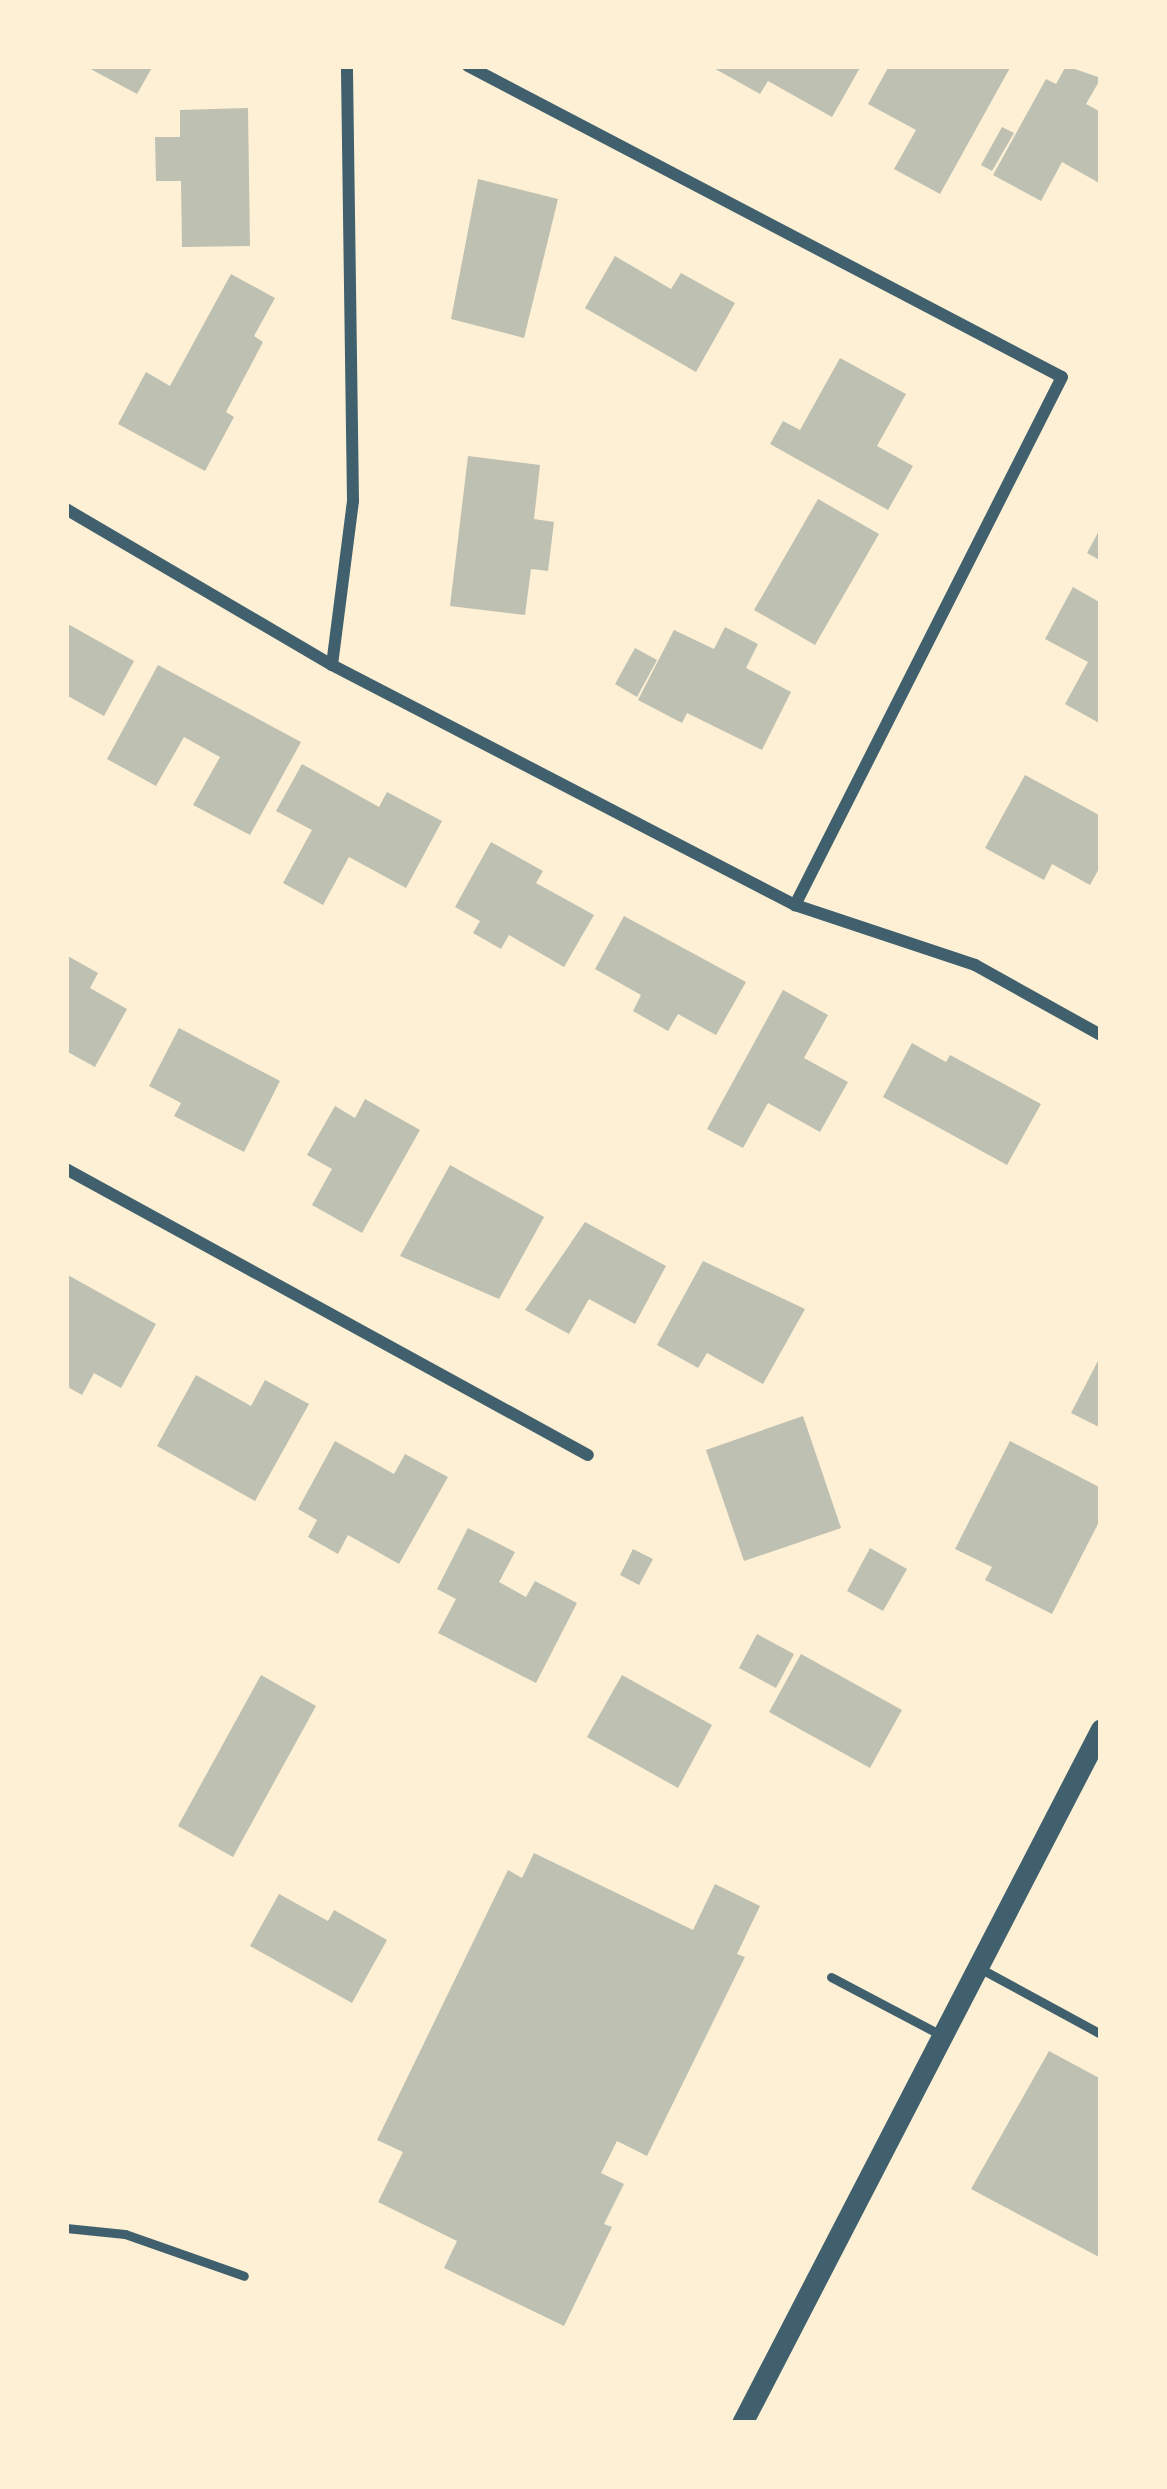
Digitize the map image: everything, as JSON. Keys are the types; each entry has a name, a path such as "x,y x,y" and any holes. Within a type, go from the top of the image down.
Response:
{"street":[{"path":"332,665 353,501 347,66"},
{"path":"468,66 1062,377 795,905"},
{"path":"66,509 332,665 795,905 975,964 1101,1035"},
{"path":"66,1168 588,1455"},
{"path":"742,2423 983,1970 1101,1729"}],"lane":[{"path":"983,1970 1101,2034"},
{"path":"831,1977 947,2038"},
{"path":"66,2228 124,2234 244,2276"}],"building":[{"path":"85,66 153,66 137,94"},
{"path":"710,66 861,66 832,117 768,81 760,94"},
{"path":"889,66 1011,66 940,194 894,169 916,130 868,104"},
{"path":"1066,66 1101,78 1086,104 1101,112 1101,184 1062,162 1041,201 993,175 1046,79 1056,84"},
{"path":"248,108 250,246 182,247 181,181 156,181 155,137 180,137 180,110"},
{"path":"1002,127 1014,133 992,171 981,165"},
{"path":"478,179 558,199 524,338 451,319"},
{"path":"615,256 671,289 681,273 735,303 696,372 585,308"},
{"path":"231,274 275,298 254,336 263,342 226,412 234,417 205,471 118,424 146,372 170,386"},
{"path":"840,358 906,394 877,446 913,466 888,510 770,444 783,421 800,430"},
{"path":"468,456 540,465 534,519 554,522 548,571 531,569 525,615 450,606"},
{"path":"818,499 879,534 815,645 754,610"},
{"path":"1101,527 1101,561 1087,553"},
{"path":"1073,587 1101,603 1101,724 1065,704 1088,662 1045,639"},
{"path":"66,623 134,661 104,716 66,695"},
{"path":"725,627 758,644 746,668 791,692 762,750 687,713 682,723 638,700 674,630 714,649"},
{"path":"635,648 657,660 637,697 615,684"},
{"path":"158,665 301,742 250,835 193,805 220,757 184,737 156,786 107,759"},
{"path":"302,764 379,807 387,792 442,821 406,888 349,857 323,905 283,883 312,830 276,811"},
{"path":"1025,775 1101,816 1101,865 1090,885 1052,864 1044,880 985,848"},
{"path":"491,842 543,871 536,883 594,915 564,967 509,935 501,949 473,933 480,921 455,907"},
{"path":"624,916 746,982 716,1035 678,1014 668,1031 633,1011 641,995 595,969"},
{"path":"66,955 98,973 90,988 127,1009 95,1067 66,1051"},
{"path":"783,990 828,1015 804,1058 848,1082 820,1132 768,1103 743,1148 707,1129"},
{"path":"179,1028 280,1081 244,1152 174,1116 181,1103 149,1086"},
{"path":"912,1043 946,1062 950,1055 1041,1104 1007,1165 883,1097"},
{"path":"365,1099 420,1130 362,1233 312,1205 332,1169 307,1155 335,1106 355,1118"},
{"path":"450,1165 544,1217 499,1299 400,1256"},
{"path":"585,1222 666,1266 635,1324 589,1299 569,1334 525,1310"},
{"path":"703,1261 805,1309 763,1384 707,1353 698,1368 657,1345"},
{"path":"66,1274 156,1324 121,1388 94,1373 82,1395 66,1386"},
{"path":"1101,1355 1101,1428 1071,1413"},
{"path":"196,1375 251,1406 265,1380 309,1404 255,1501 157,1446"},
{"path":"803,1416 841,1528 744,1561 706,1450"},
{"path":"335,1441 394,1474 405,1454 448,1477 399,1564 348,1535 338,1554 308,1537 317,1520 298,1509"},
{"path":"1010,1441 1101,1488 1101,1518 1052,1614 985,1580 992,1567 955,1549"},
{"path":"468,1528 515,1552 499,1582 526,1597 535,1581 577,1603 536,1683 438,1633 456,1599 437,1589"},
{"path":"870,1548 907,1569 883,1611 847,1591"},
{"path":"633,1549 653,1559 639,1585 620,1575"},
{"path":"757,1634 794,1654 776,1688 739,1668"},
{"path":"801,1654 902,1710 870,1768 769,1712"},
{"path":"261,1675 316,1706 233,1857 178,1826"},
{"path":"622,1675 712,1725 678,1788 587,1737"},
{"path":"534,1853 693,1930 715,1884 760,1906 737,1954 745,1957 647,2156 617,2141 601,2173 624,2184 604,2224 612,2227 564,2326 444,2268 457,2241 378,2202 403,2152 377,2140 508,1870 522,1878"},
{"path":"279,1894 328,1921 334,1910 387,1940 352,2003 250,1946"},
{"path":"1049,2051 1101,2079 1101,2258 971,2189"}]}
